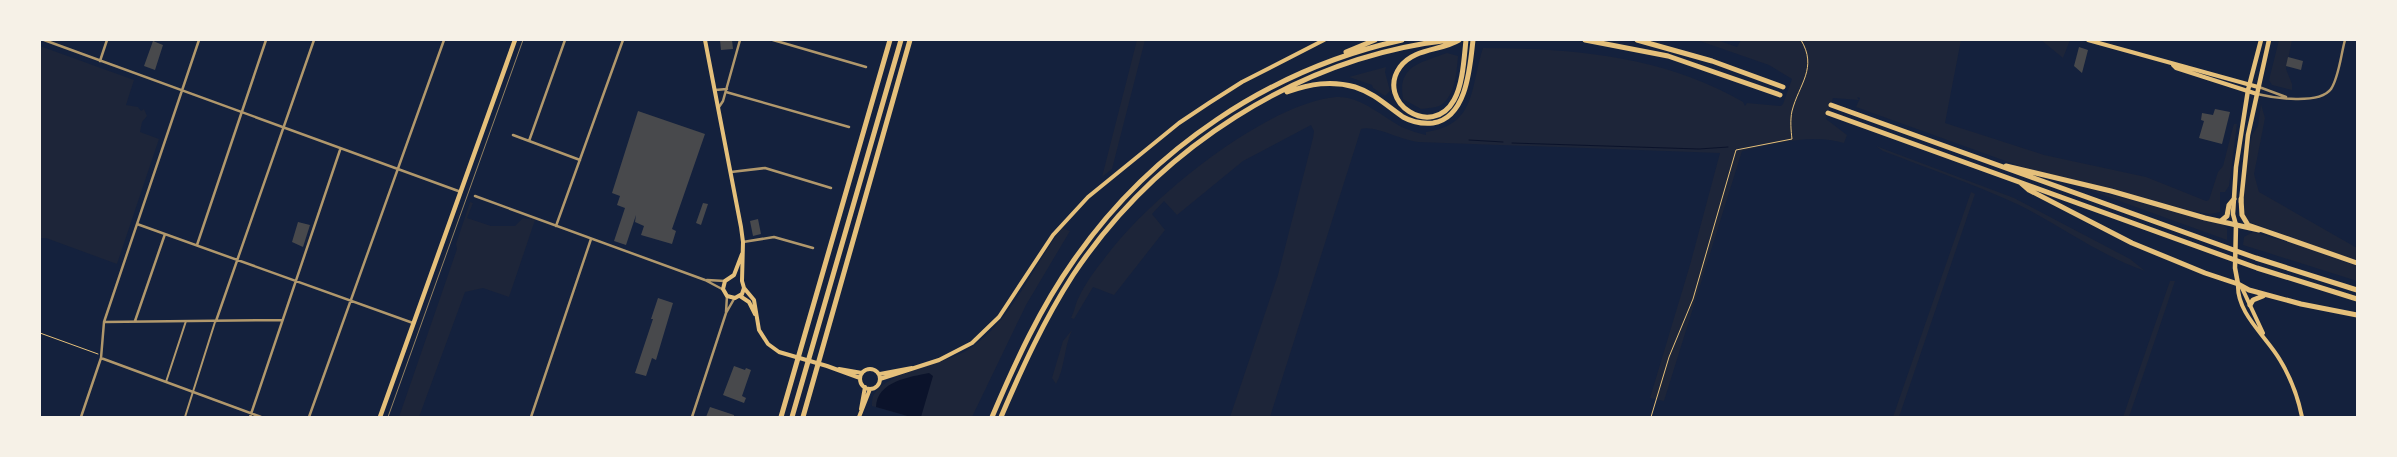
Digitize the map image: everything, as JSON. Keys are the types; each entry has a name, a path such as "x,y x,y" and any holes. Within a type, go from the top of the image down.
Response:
{"highway":[{"path":"781,417 890,40"},
{"path":"792,417 901,40"},
{"path":"803,417 910,40"},
{"path":"992,417 1021,352 1054,290 1091,236 1116,206 1158,164 1220,116 1264,90 1375,40"},
{"path":"1332,59 1402,40"},
{"path":"1001,417 1029,355 1058,300 1080,265 1117,218 1166,168 1212,133 1273,96 1326,72 1386,52 1450,40"},
{"path":"1459,40 1420,54 1401,66 1394,85 1400,104 1415,116 1424,117 1443,112 1450,106 1457,92 1466,40"},
{"path":"1273,96 1312,84 1342,84 1355,87 1378,98 1413,121 1424,124 1435,122 1446,118 1460,102 1473,40"},
{"path":"1585,40 1668,56 1780,95"},
{"path":"1637,40 1712,61 1783,87"},
{"path":"1831,104 2256,258 2357,290"},
{"path":"1828,113 2257,268 2357,298"},
{"path":"2000,166 2011,166 2259,230 2357,263"},
{"path":"2019,182 2029,190 2113,234 2181,264 2264,295 2357,314"},
{"path":"2219,221 2227,216 2229,205 2234,199"},
{"path":"2241,199 2244,221 2259,230"},
{"path":"2250,305 2253,300 2264,295"}],"main road":[{"path":"380,417 515,40"},
{"path":"705,40 743,242 742,281 744,288 754,300 762,337 773,349 835,368 860,378 865,387 861,411"},
{"path":"880,379 955,353 985,332 1004,310 1037,258 1067,218 1088,197 1146,149 1217,97 1324,40"},
{"path":"2088,40 2258,87"},
{"path":"2236,225 2233,214 2238,145 2248,90 2261,40"},
{"path":"2269,40 2246,146 2241,199 2236,225 2238,292 2251,320 2288,374 2302,417"},
{"path":"2173,65 2176,68 2257,94"},
{"path":"743,254 732,277 725,281 724,290 727,296 735,298 740,296 744,288"},
{"path":"732,277 742,281"},
{"path":"2238,284 2245,291 2265,338"},
{"path":"740,296 749,302 756,316"},
{"path":"860,378 862,373 871,368 880,374 918,367"},
{"path":"835,368 862,373"},
{"path":"865,387 870,389 878,386 880,374"},
{"path":"859,417 870,389"}],"street":[{"path":"44,40 340,150 461,192"},
{"path":"100,60 107,40"},
{"path":"81,417 101,358 104,322 183,92 198,40"},
{"path":"197,245 266,40"},
{"path":"185,417 216,321 314,40"},
{"path":"309,417 444,40"},
{"path":"528,141 565,40"},
{"path":"556,226 624,40"},
{"path":"718,108 726,90 740,40"},
{"path":"773,40 866,68"},
{"path":"2257,94 2281,98 2316,98 2328,92 2333,84 2345,40"},
{"path":"2258,87 2286,97"},
{"path":"715,90 726,90 849,128"},
{"path":"513,136 580,160"},
{"path":"251,415 340,150"},
{"path":"731,172 762,167 831,188"},
{"path":"475,196 706,280 724,290"},
{"path":"137,224 414,323"},
{"path":"135,322 165,234"},
{"path":"743,242 774,237 813,248"},
{"path":"531,417 591,239"},
{"path":"706,280 725,281"},
{"path":"726,314 727,296"},
{"path":"692,417 726,314 735,298"},
{"path":"104,322 283,320"},
{"path":"166,382 186,321"},
{"path":"101,358 251,415 261,417"}],"path":[{"path":"1651,417 1670,357 1693,299 1736,150 1792,139 1792,111 1808,64 1808,53 1801,40"},
{"path":"40,333 98,354 101,358"}],"shaded area":[{"path":"1137,40 1145,40 1112,169 1102,177"},
{"path":"1697,40 1717,40 1737,47 1741,40 1961,40 1945,123 2044,155 2146,177 2206,201 2209,200 2218,172 2223,166 2234,124 2237,124 2229,186 2225,192 2220,192 2220,212 2210,214 2191,211 2110,188 2039,173 1856,107 1860,98 1857,97 1859,100 1833,98 1826,119 1847,135 1844,143 1831,140 1806,139 1742,151 1664,401 1650,398 1690,265 1720,153 1418,142 1373,129 1361,129 1270,417 1230,417 1278,275 1313,138 1314,131 1311,125 1243,161 1177,215 1164,201 1152,214 1165,230 1114,295 1093,287 1074,319 1071,318 1087,282 1123,235 1177,184 1209,158 1242,136 1275,117 1307,104 1336,97 1345,97 1363,103 1396,124 1426,135 1426,132 1443,128 1455,121 1463,113 1473,90 1483,48 1550,50 1617,58 1682,74 1713,86 1743,102 1745,106 1747,103 1781,106 1783,104 1792,79 1769,65"},
{"path":"2041,40 2070,40 2063,58"},
{"path":"2279,40 2292,40 2286,69 2292,84 2292,90 2272,85 2269,80"},
{"path":"40,46 134,80 126,105 138,107 141,111 144,109 147,116 142,122 140,132 159,139 117,264 46,238 40,238"},
{"path":"1447,53 1458,56 1454,83 1446,101 1437,107 1421,109 1403,99 1402,88 1407,72 1420,63"},
{"path":"1386,67 1385,72 1390,91 1385,96 1373,88 1372,85 1349,77"},
{"path":"2261,104 2265,118 2254,174 2259,192 2357,248 2357,261 2249,222 2243,211 2246,166 2252,135 2258,126"},
{"path":"1876,146 2014,198 2130,259 2145,271 2112,257 2017,204 1883,151"},
{"path":"2078,186 2224,225 2227,228 2227,240"},
{"path":"1971,192 1975,194 1899,417 1893,417"},
{"path":"470,202 473,203 467,218 491,226 515,226 523,218 535,220 509,297 483,288 465,292 419,417 399,417 457,249 456,244"},
{"path":"462,203 459,215 385,417"},
{"path":"1062,228 1070,231 1026,305 972,417 911,417 872,406 872,398 881,386 904,374 958,355 984,337 1009,309"},
{"path":"2253,232 2357,266 2357,281 2243,245 2244,237"},
{"path":"2170,281 2175,281 2129,417 2123,417"},
{"path":"1072,330 1056,384 1052,378 1063,341"},
{"path":"929,373 933,376 921,417 911,417 876,407 882,391 888,386 904,379"}],"building":[{"path":"720,40 732,40 733,49 721,50"},
{"path":"153,41 163,45 155,70 144,66"},
{"path":"2079,47 2088,50 2082,73 2074,66"},
{"path":"2288,57 2303,61 2301,70 2286,66"},
{"path":"2215,109 2230,112 2222,144 2199,138 2204,121 2201,120 2202,113 2213,115"},
{"path":"638,111 705,134 672,229 676,231 672,244 641,235 644,226 635,222 636,215 626,245 614,241 625,208 617,205 620,196 612,193"},
{"path":"703,203 708,204 701,225 696,223"},
{"path":"758,219 761,234 753,236 750,221"},
{"path":"298,222 310,225 303,247 292,242"},
{"path":"658,298 673,303 656,360 652,358 646,376 635,373"},
{"path":"734,366 751,370 742,396 746,398 744,403 723,395"},
{"path":"710,407 734,415 734,417 706,417"}],"waterway":[{"path":"1469,140 1503,142"},
{"path":"1512,143 1699,149 1728,147"}],"tram line":[{"path":"388,417 523,40"}]}
